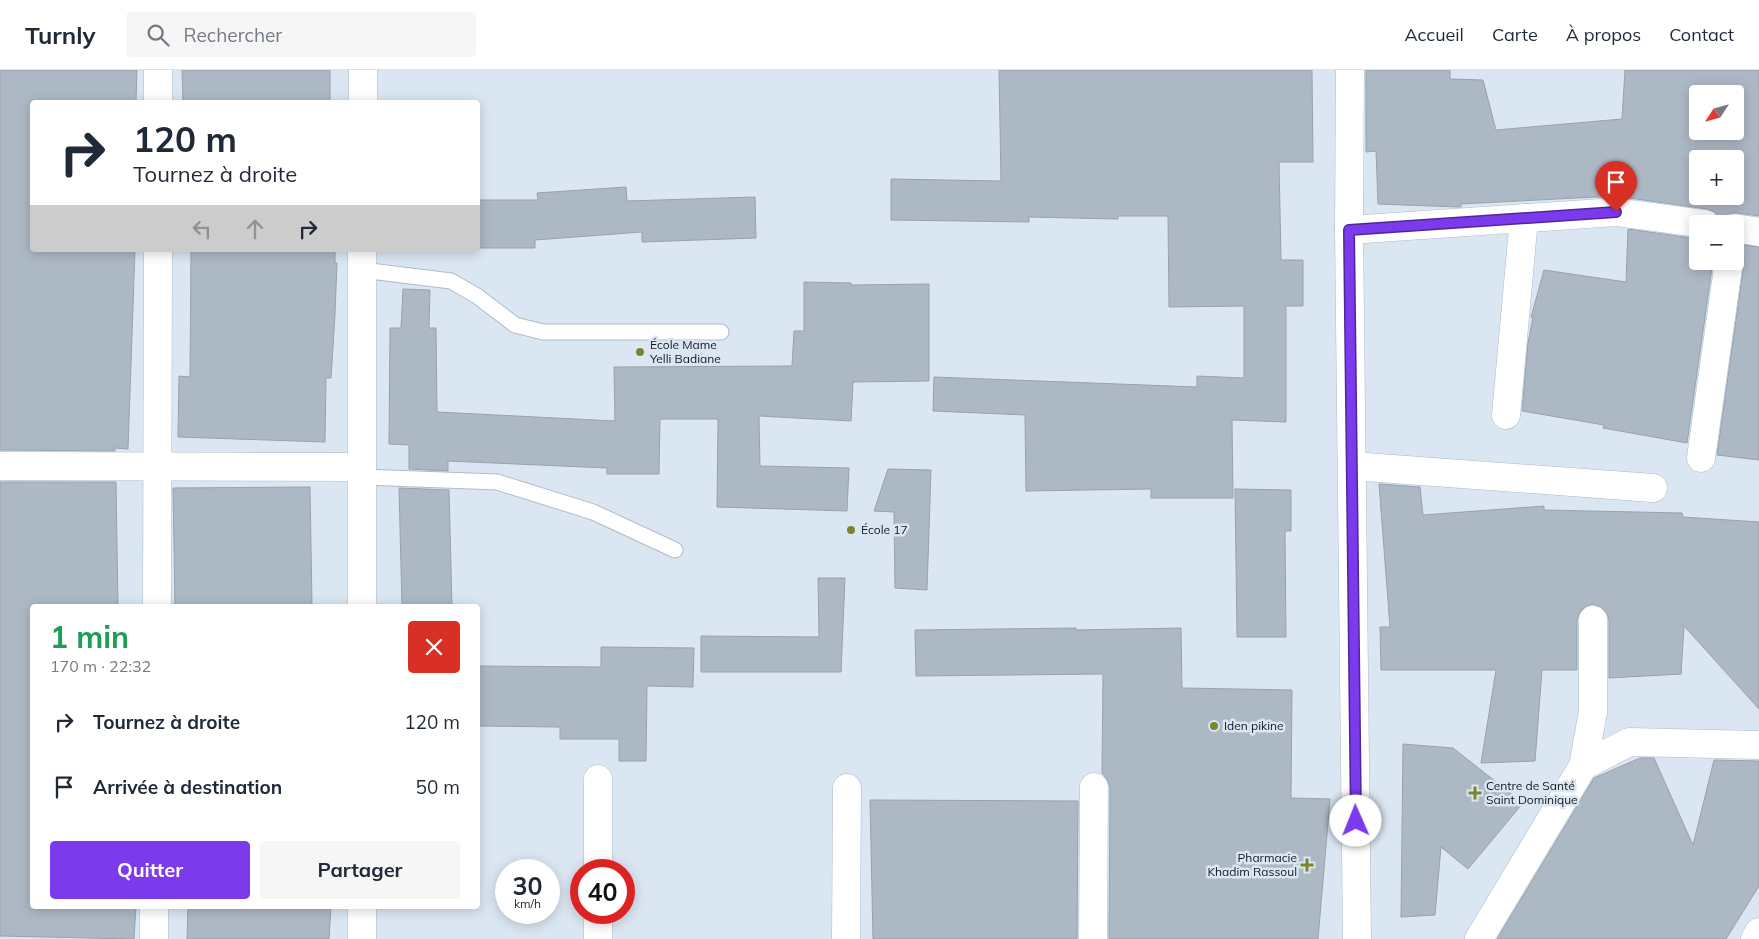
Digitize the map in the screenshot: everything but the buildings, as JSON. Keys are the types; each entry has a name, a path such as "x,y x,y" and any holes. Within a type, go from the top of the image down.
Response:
{"street":[{"path":"158,70 158,100"},
{"path":"363,70 363,100"},
{"path":"1350,70 1349,230 1357,939"},
{"path":"1349,230 1616,212 1689,222"},
{"path":"1506,415 1524,218"},
{"path":"1744,230 1759,232"},
{"path":"157,604 158,252"},
{"path":"362,260 362,604"},
{"path":"1701,458 1728,270"},
{"path":"0,466 158,466 362,472"},
{"path":"1352,466 1653,488"},
{"path":"1479,939 1584,766 1594,712 1592,620"},
{"path":"1584,766 1629,742 1759,746"},
{"path":"598,779 598,859"},
{"path":"1093,939 1094,787"},
{"path":"846,939 847,788"},
{"path":"154,909 154,939"},
{"path":"362,909 362,939"},
{"path":"598,924 598,939"},
{"path":"1755,939 1759,932"}],"lane":[{"path":"362,260 451,282 477,296 515,325 543,332 721,332"},
{"path":"362,472 497,482 593,512 675,550"}],"place":[{"name":"École Mame Yelli Badiane","path":"640,352"},
{"name":"École 17","path":"851,530"},
{"name":"Iden pikine","path":"1214,726"},
{"name":"Centre de Santé Saint Dominique","path":"1475,793"},
{"name":"Pharmacie Khadim Rassoul","path":"1307,865"}],"route":[{"path":"1356,821 1349,230 1616,212"}]}
